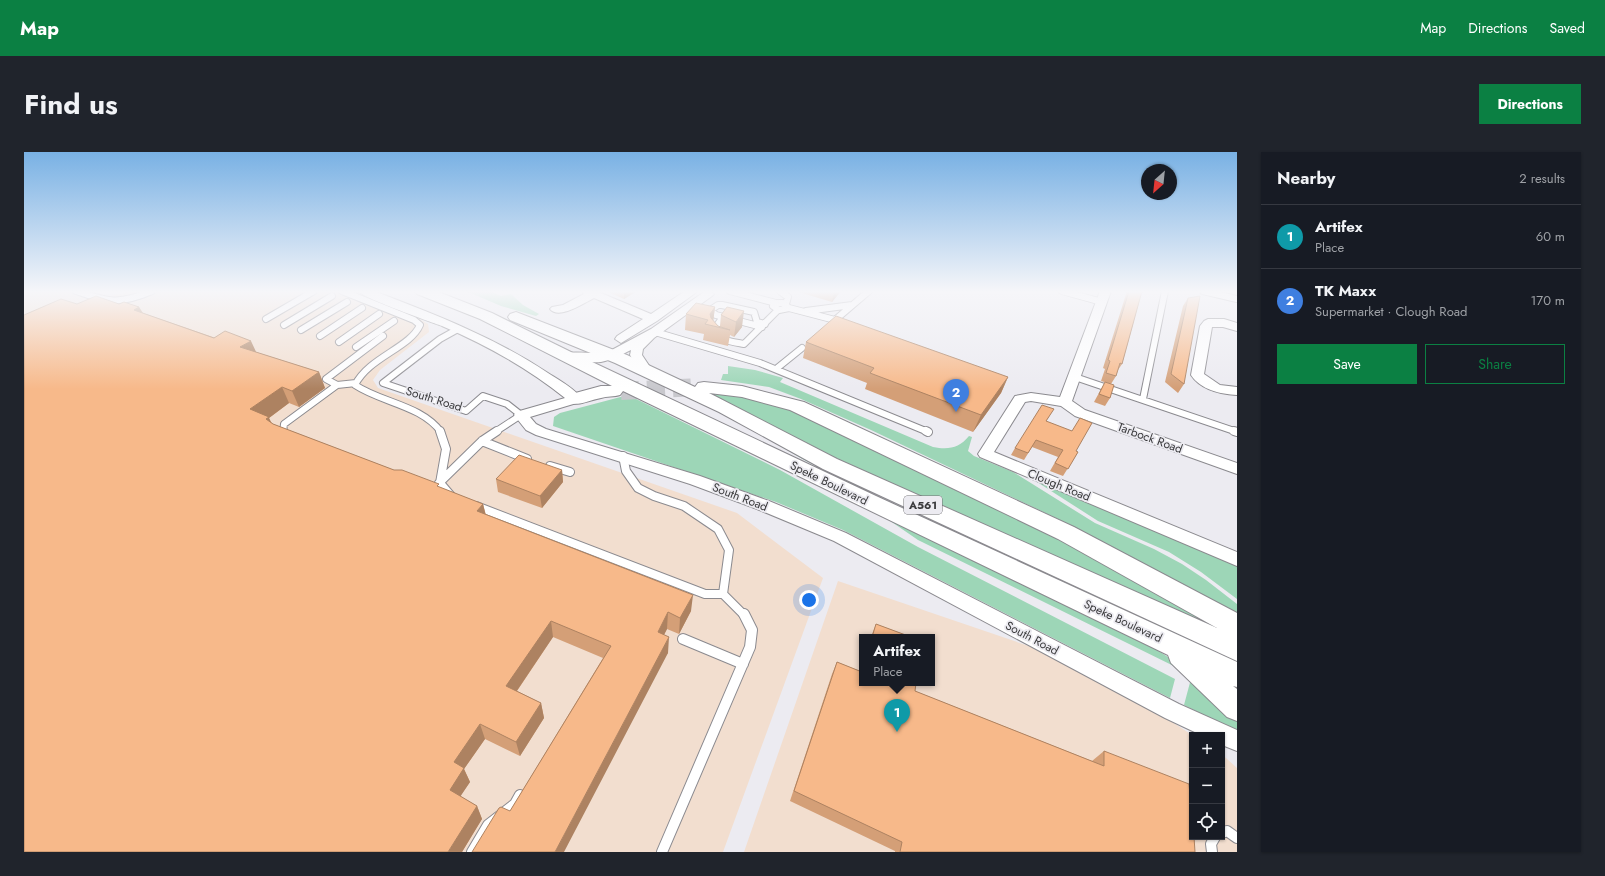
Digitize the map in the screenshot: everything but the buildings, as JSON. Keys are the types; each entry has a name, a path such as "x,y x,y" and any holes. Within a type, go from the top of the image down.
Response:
{"highway":[{"name":"Speke Boulevard","path":"501,324 564,356 771,455 1237,675"},
{"name":"Speke Boulevard","path":"529,324 604,355 646,370 726,408 830,464 1237,649"},
{"name":"A561","path":"604,355 610,365 684,400 732,425 771,455"},
{"path":"704,387 742,392 798,406 1066,533 1237,626"},
{"path":"575,399 601,392 614,391"},
{"path":"1165,641 1237,708"}],"street":[{"path":"445,324 458,329 544,374 575,399"},
{"path":"604,355 646,324"},
{"path":"646,370 636,354 638,348 665,324"},
{"path":"1065,402 1094,324"},
{"path":"1208,324 1197,375 1209,386 1229,391 1237,391"},
{"path":"564,356 604,355 655,332"},
{"name":"Clough Road","path":"1065,402 1032,397 1020,399 985,454 1237,559"},
{"path":"521,415 575,399"},
{"name":"Tarbock Road","path":"1065,402 1080,413 1237,469"},
{"name":"South Road","path":"521,415 531,427 541,432 623,456 750,500 840,537 1172,711 1237,741"},
{"name":"South Road","path":"1172,711 1204,732"},
{"path":"1225,746 1237,754"}],"lane":[{"path":"302,330 312,324"},
{"path":"320,336 338,324"},
{"path":"339,342 365,324"},
{"path":"356,347 390,324"},
{"path":"418,324 420,325 416,334 365,371 356,380 355,385 363,392 415,410 433,422 442,436 446,449 437,483"},
{"path":"717,324 713,331 718,338 744,344 765,324"},
{"path":"753,324 763,326"},
{"path":"760,324 763,326"},
{"path":"1143,399 1158,324"},
{"name":"South Road","path":"458,329 440,339 383,383 466,411 483,396 508,404 521,415"},
{"path":"655,332 720,350 776,369 928,432"},
{"path":"356,383 337,385 329,382 326,378 383,336"},
{"path":"776,369 802,348"},
{"path":"1075,377 1237,432"},
{"path":"290,438 283,435 284,424 337,385"},
{"path":"437,483 482,441 521,415"},
{"path":"482,441 538,462 570,472"},
{"path":"623,456 626,471 638,488 654,496 684,506 718,529 729,550 723,594"},
{"path":"437,483 451,496 705,594 723,594 741,610 750,624 752,638 743,664 662,852"},
{"path":"683,639 743,664"},
{"path":"472,852 488,825 515,804 527,784"},
{"path":"1225,832 1227,831 1237,838"},
{"path":"1212,852 1211,844 1213,840"}],"shaded area":[{"path":"24,324 427,324 429,332 380,370 373,380 378,388 737,513 823,578 723,852 24,852"},
{"path":"838,581 1061,657 1151,708 1189,733 1189,840 1225,840 1225,757 1237,768 1237,852 744,852"}],"green space":[{"path":"728,366 755,370 783,378 780,382 933,447 949,448 957,446 969,436 972,437 968,451 974,456 1013,472 1095,523 1154,549 1182,564 1237,604 1237,615 1058,519 871,430 801,399 769,387 721,380 723,374 728,374"},
{"path":"705,391 721,392 783,406 992,501 1214,619 1237,643 840,460"},
{"path":"628,395 780,470 918,547 1175,679 1170,698 843,530 776,502 553,426 554,417 560,413"},
{"path":"739,422 1237,657 1237,664 806,461"},
{"path":"1023,473 1237,562 1237,599 1201,572 1169,552 1098,521"},
{"path":"883,516 1145,642 1206,682 1237,707 1237,732 1184,705 1192,675 918,540"}],"tunnel":[{"path":"621,391 698,387"}],"place":[{"name":"TK Maxx","path":"956,412"},
{"name":"Artifex","path":"897,732"}]}
